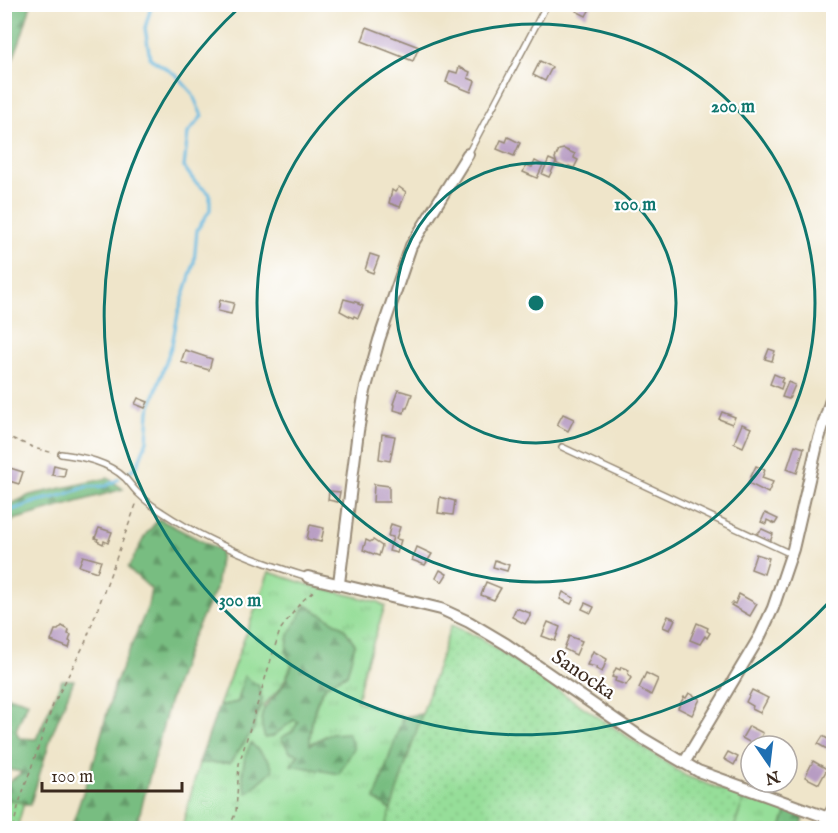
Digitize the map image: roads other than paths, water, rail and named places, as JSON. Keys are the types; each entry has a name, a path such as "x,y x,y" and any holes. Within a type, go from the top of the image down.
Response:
{"street":[{"path":"339,584 358,430 365,391 379,340 411,246 468,154"},
{"path":"684,763 760,636 773,608 791,554 817,445 834,390"},
{"name":"Sanocka","path":"308,577 441,609 469,622 506,644 642,738 684,763 708,775 829,818"}],"lane":[{"path":"468,154 548,4"},
{"path":"562,447 791,554"},
{"path":"61,454 100,462 111,467 125,478 139,495 161,511 201,534 277,568 308,577"},
{"path":"829,818 834,802"}],"waterway":[{"path":"125,475 137,466 147,441 149,411 172,344 178,314 194,263 197,230 210,210 210,194 195,182 184,167 188,133 202,116 192,93 176,75 150,58 145,28 152,4"},
{"path":"4,515 38,501 86,487 106,486 119,479"}]}
